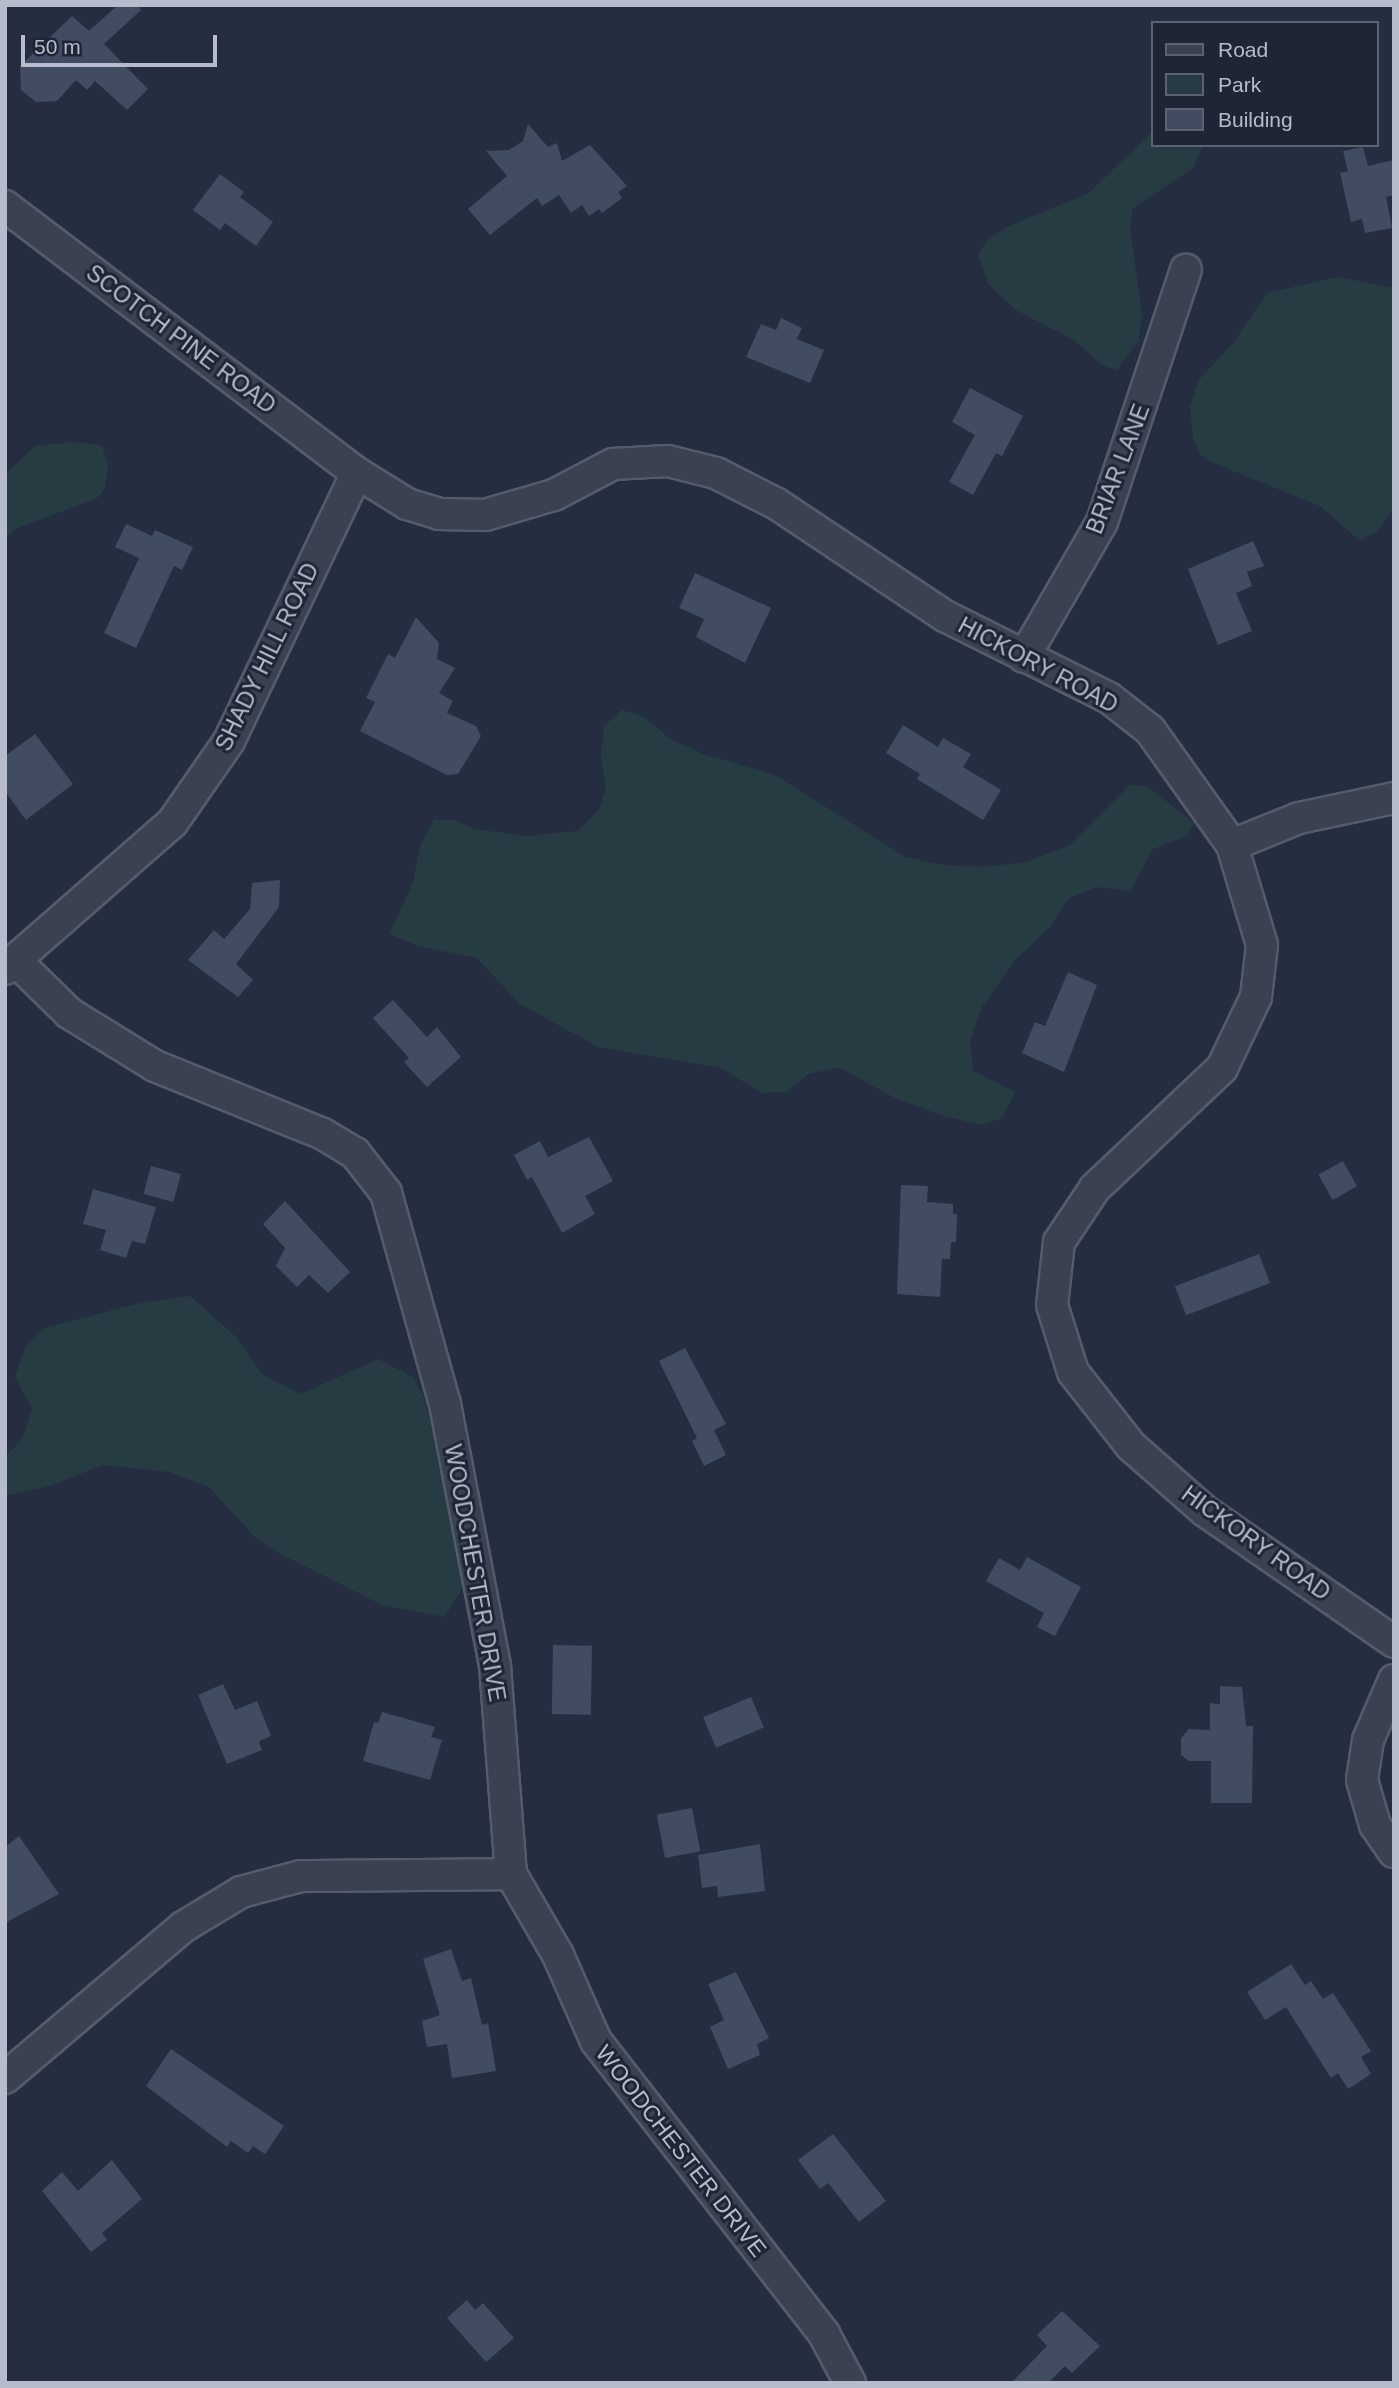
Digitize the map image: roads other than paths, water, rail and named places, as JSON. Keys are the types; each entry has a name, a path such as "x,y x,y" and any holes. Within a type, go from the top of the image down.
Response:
{"street":[{"name":"SCOTCH PINE ROAD","path":"5,206 357,473"},
{"name":"BRIAR LANE","path":"1024,657 1102,522 1186,270"},
{"name":"HICKORY ROAD","path":"357,473 407,504 439,514 485,515 554,495 613,464 668,461 716,473 777,504 944,617 1109,698 1150,730 1232,845 1262,945 1256,997 1222,1068 1095,1188 1059,1242 1052,1305 1073,1372 1131,1446 1205,1511 1394,1642"},
{"name":"SHADY HILL ROAD","path":"11,966 172,823 229,741 357,473"},
{"path":"1232,845 1299,818 1394,798"},
{"name":"WOODCHESTER DRIVE","path":"11,966 69,1013 155,1066 323,1135 355,1153 386,1193 445,1404 495,1666 512,1874 558,1955 596,2041 824,2334 850,2383"},
{"path":"1394,1680 1367,1740 1363,1780 1375,1825 1394,1852"},
{"path":"5,2078 183,1927 241,1892 301,1876 512,1874"}]}
